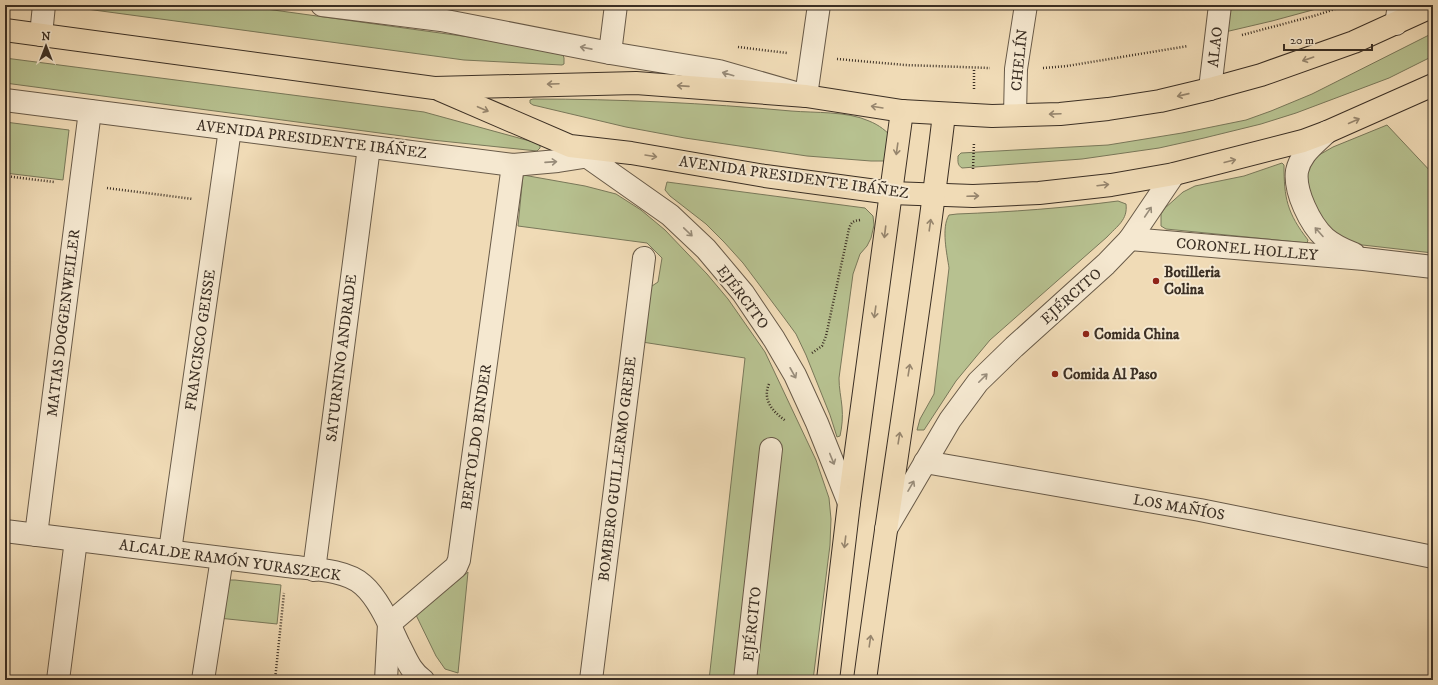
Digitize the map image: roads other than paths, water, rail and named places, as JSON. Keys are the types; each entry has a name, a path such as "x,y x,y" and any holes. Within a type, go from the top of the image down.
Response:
{"main road":[{"name":"AVENIDA PRESIDENTE IBÁÑEZ","path":"5,30 434,88 636,83 806,96 902,111 983,116 1060,114 1108,109 1210,89 1312,58 1354,42 1398,14 1433,6"},
{"name":"AVENIDA PRESIDENTE IBÁÑEZ","path":"434,88 570,146 618,152 765,176 891,193 973,196 1039,193 1174,174 1288,145 1327,132 1433,85"},
{"name":"EJÉRCITO","path":"828,680 849,503 902,111"},
{"name":"EJÉRCITO","path":"864,680 926,256 944,114"}],"street":[{"path":"40,35 44,5"},
{"name":"AVENIDA PRESIDENTE IBÁÑEZ","path":"322,5 442,13 610,53 719,71 806,96"},
{"path":"610,53 616,5"},
{"path":"806,96 819,5"},
{"name":"CHELÍN","path":"1015,115 1016,69 1026,5"},
{"name":"ALAO","path":"1210,89 1220,5"},
{"name":"AVENIDA PRESIDENTE IBÁÑEZ","path":"5,100 513,165 558,161 618,152"},
{"name":"MATIAS DOGGENWEILER","path":"36,535 90,111"},
{"name":"FRANCISCO GEISSE","path":"170,551 230,129"},
{"name":"CORONEL HOLLEY","path":"1327,132 1310,148 1303,158 1298,171 1297,181 1299,192 1309,218 1325,239 1364,259"},
{"name":"EJÉRCITO","path":"570,146 589,157 670,215 706,249 743,293 774,339 795,375 817,423 849,503"},
{"name":"SATURNINO ANDRADE","path":"314,570 369,147"},
{"name":"BERTOLDO BINDER","path":"389,624 456,567 459,560 513,165"},
{"name":"EJÉRCITO","path":"885,532 950,420 978,382 1014,347 1106,264 1130,239 1174,174"},
{"name":"CORONEL HOLLEY","path":"1130,239 1364,259 1433,267"},
{"name":"BOMBERO GUILLERMO GREBE","path":"591,680 644,258"},
{"name":"EJÉRCITO","path":"746,680 771,449"},
{"name":"LOS MAÑÍOS","path":"925,462 1200,510 1433,557"},
{"name":"ALCALDE RAMÓN YURASZECK","path":"5,531 332,572 351,577 363,584 372,594 389,624 410,667 417,676 423,680"},
{"path":"58,680 76,540"},
{"path":"203,680 222,558"},
{"path":"386,680 389,624"}],"place":[{"name":"Botilleria Colina","path":"1156,281"},
{"name":"Comida China","path":"1086,334"},
{"name":"Comida Al Paso","path":"1055,374"}]}
